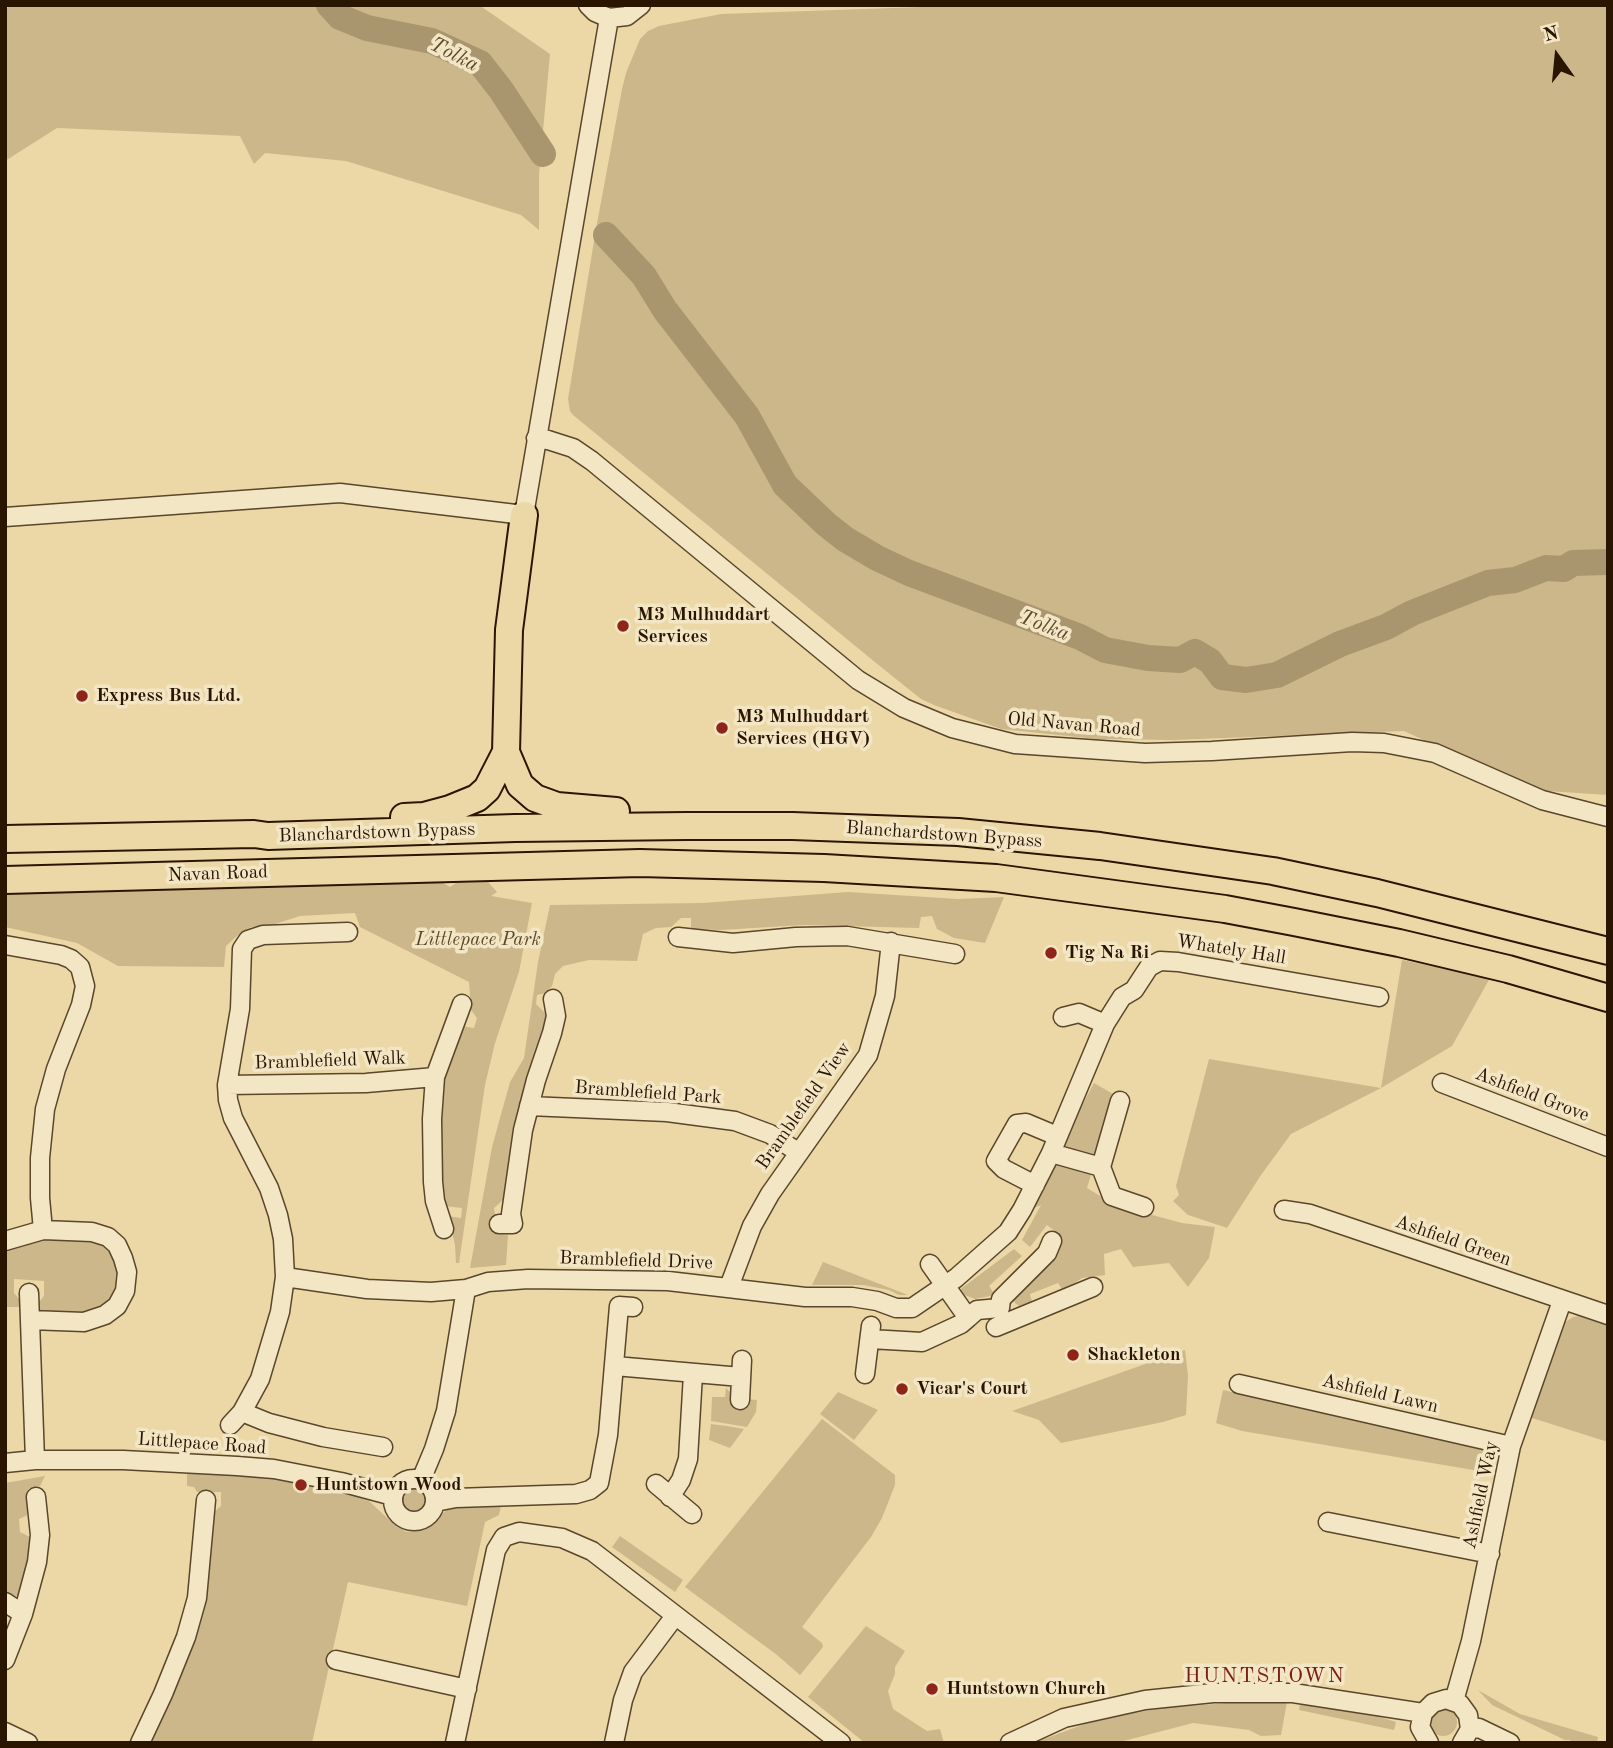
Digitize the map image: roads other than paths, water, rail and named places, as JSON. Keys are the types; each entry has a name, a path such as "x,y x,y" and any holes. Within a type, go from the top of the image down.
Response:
{"highway":[{"path":"524,514 509,630 506,752 520,785 535,798 557,806 591,810 791,815 962,824 1114,840 1224,863"},
{"path":"268,836 340,821 424,816 450,809 477,798 486,789 506,752"},
{"name":"Blanchardstown Bypass","path":"268,836 515,828 806,827 958,832 1100,846 1224,863 1377,893 1608,951"},
{"name":"Navan Road","path":"5,839 254,834 268,836"},
{"name":"Blanchardstown Bypass","path":"430,867 720,864 996,878 1225,909 1294,922 1496,966 1608,998"},
{"name":"Navan Road","path":"5,880 430,867"}],"street":[{"path":"588,5 595,12 609,18 627,16 641,5"},
{"path":"5,517 340,493 524,514 609,18"},
{"name":"Old Navan Road","path":"536,438 573,448 592,461 858,680 904,708 931,720 1015,744 1145,753 1352,741 1384,743 1436,753 1542,800 1608,817"},
{"path":"348,932 263,935 248,940 242,949 240,1009 227,1085 228,1100 233,1118 269,1188 278,1215 283,1239 285,1277 270,1351 260,1379 236,1418 383,1447"},
{"path":"678,937 733,943 847,936 891,942 935,941 955,954"},
{"name":"Bramblefield View","path":"729,1287 763,1205 868,1055 885,996 891,942"},
{"path":"5,945 72,959 80,967 85,986 45,1109 40,1158 43,1230"},
{"name":"Whately Hall","path":"1105,1024 1122,997 1134,990 1149,967 1160,961 1379,996"},
{"path":"499,1224 513,1224 511,1214 515,1183 529,1106 556,1016 554,999"},
{"path":"446,1218 435,1201 432,1167 435,1077 462,1004"},
{"path":"1063,1017 1079,1013 1105,1024"},
{"name":"Bramblefield Drive","path":"285,1277 401,1291 466,1289 488,1282 528,1279 607,1278 729,1287 805,1297 852,1297 905,1309 923,1302 946,1286 982,1258 1008,1232 1054,1145 1105,1024"},
{"name":"Bramblefield Walk","path":"227,1085 366,1083 435,1077"},
{"name":"Ashfield Grove","path":"1442,1083 1608,1147"},
{"path":"1120,1101 1101,1167 1112,1196 1144,1207"},
{"name":"Bramblefield Park","path":"529,1106 657,1112 727,1119 770,1134 798,1152"},
{"path":"1035,1185 1004,1169 996,1161 1017,1124 1026,1124 1054,1145 1101,1167"},
{"name":"Ashfield Green","path":"1284,1210 1310,1214 1608,1315"},
{"path":"5,1241 43,1230 92,1232 108,1237 117,1245 123,1258 127,1282 117,1306 96,1319 84,1322 30,1320"},
{"path":"1000,1308 1001,1299 1047,1253 1052,1241"},
{"path":"930,1264 968,1318"},
{"path":"996,1327 1093,1287"},
{"path":"421,1480 446,1411 466,1289"},
{"path":"29,1293 35,1460"},
{"name":"Ashfield Way","path":"1454,1701 1468,1656 1511,1446 1562,1301"},
{"path":"435,1502 456,1498 576,1494 590,1490 599,1483 607,1449 619,1306 633,1307"},
{"path":"865,1374 870,1332 922,1342 961,1324 977,1310 1000,1308 1016,1319"},
{"path":"615,1366 693,1374 741,1369 740,1401"},
{"path":"670,1497 681,1480 688,1459 693,1374"},
{"name":"Ashfield Lawn","path":"1239,1384 1511,1446"},
{"name":"Littlepace Road","path":"5,1463 35,1460 192,1462 274,1469 341,1482 393,1496"},
{"path":"421,1480 433,1490 435,1502 425,1519 412,1521 403,1519 396,1513 393,1496 402,1482 421,1480"},
{"path":"656,1484 692,1514"},
{"path":"5,1660 23,1614 38,1558 40,1535 36,1497"},
{"path":"140,1743 180,1655 197,1598 206,1500"},
{"path":"1328,1522 1490,1554"},
{"path":"455,1743 496,1550 510,1533 532,1533 562,1538 593,1551 841,1743"},
{"path":"5,1602 23,1614"},
{"path":"614,1743 623,1700 633,1672 675,1616"},
{"path":"337,1660 467,1689"},
{"path":"1010,1743 1064,1718 1145,1700 1213,1693 1293,1692 1423,1713"},
{"path":"1427,1742 1420,1727 1423,1713 1439,1700 1460,1704 1468,1715 1466,1736"},
{"path":"1466,1736 1479,1728 1510,1743"},
{"path":"5,1732 28,1743"}],"waterway":[{"name":"Tolka","path":"329,5 340,17 367,28 432,41 480,63 543,154"},
{"name":"Tolka","path":"606,235 644,276 665,310 747,416 785,485 826,524 877,558 909,573 1080,637 1105,650 1148,658 1180,660 1195,652 1210,661 1222,677 1246,680 1277,675 1340,644 1488,583 1515,580 1546,568 1564,569 1573,563 1608,562"}],"place":[{"name":"M3 Mulhuddart Services","path":"623,626"},
{"name":"Express Bus Ltd.","path":"82,696"},
{"name":"M3 Mulhuddart Services (HGV)","path":"722,728"},
{"name":"Tig Na Ri","path":"1051,953"},
{"name":"Shackleton","path":"1073,1355"},
{"name":"Vicar's Court","path":"902,1389"},
{"name":"Huntstown Wood","path":"301,1485"},
{"name":"Huntstown Church","path":"932,1689"}],"district":[{"name":"HUNTSTOWN","path":"1265,1676"}],"park label":[{"name":"Littlepace Park","path":"478,940"}]}
